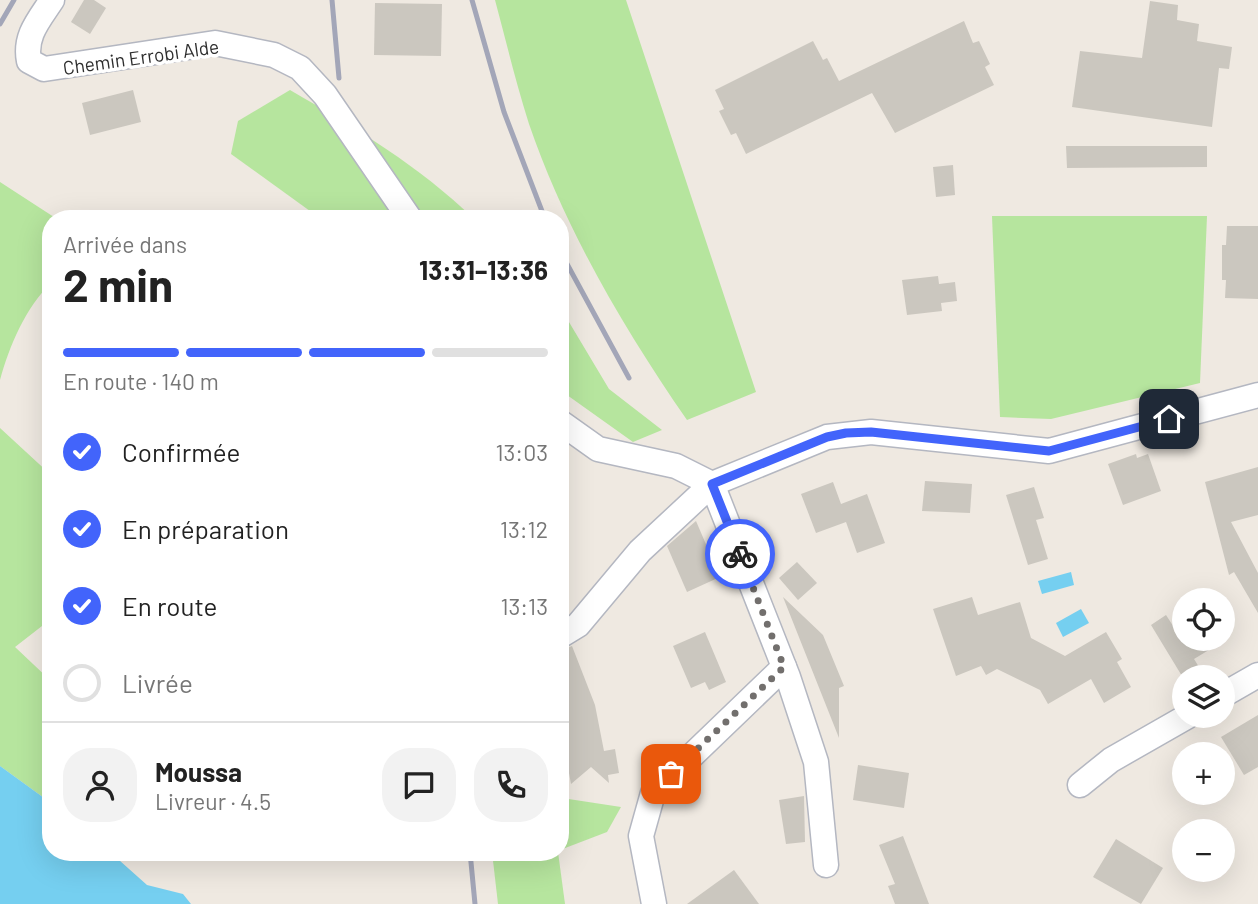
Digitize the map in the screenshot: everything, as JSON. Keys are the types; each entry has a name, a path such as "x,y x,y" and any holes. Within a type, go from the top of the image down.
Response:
{"street":[{"name":"Chemin Errobi Alde","path":"52,0 29,37 26,48 29,61 44,69 215,43 274,55 300,68 325,95 404,210"},
{"path":"569,630 578,625 640,551 712,484 827,437 871,432 1049,451 1258,396"},
{"path":"569,428 598,449 676,466 712,484 784,667 816,762 826,865"},
{"path":"654,904 641,836 653,793 784,667"},
{"path":"1235,688 1258,676"},
{"path":"1080,785 1111,760 1172,725"}],"green space":[{"path":"495,0 626,0 756,392 687,420 619,314 578,240 569,221 569,210 564,210 544,163 515,78"},
{"path":"290,90 409,165 464,210 309,210 231,154 238,121"},
{"path":"0,182 43,210 42,293 20,328 0,380"},
{"path":"992,216 1207,216 1200,383 1051,419 1000,417"},
{"path":"569,322 609,389 662,430 633,442 569,396"},
{"path":"0,428 42,467 42,626 15,647 42,672 42,796 0,766"},
{"path":"569,799 621,807 607,832 569,847"},
{"path":"493,861 559,861 565,904 498,904"}],"water":[{"path":"1071,572 1074,585 1042,594 1038,581"},
{"path":"1081,609 1089,623 1063,637 1056,623"},
{"path":"0,766 42,796 42,861 120,861 147,885 183,894 191,904 0,904"}],"building":[{"path":"84,0 94,0 106,8 90,34 71,22"},
{"path":"1150,1 1178,5 1177,20 1199,24 1197,41 1232,47 1229,69 1219,68 1212,127 1072,107 1080,51 1142,58"},
{"path":"375,3 442,4 441,56 374,55"},
{"path":"964,21 973,43 979,41 990,64 985,67 994,85 895,133 872,93 746,154 736,133 731,135 719,111 724,109 715,90 813,41 823,60 827,58 839,81"},
{"path":"133,90 141,122 90,135 82,103"},
{"path":"1066,146 1207,146 1207,167 1067,168"},
{"path":"953,165 955,195 936,197 933,167"},
{"path":"1227,226 1258,226 1258,299 1225,298 1222,245 1226,245"},
{"path":"938,276 939,284 955,282 957,301 941,303 942,311 907,315 902,280"},
{"path":"1136,454 1137,458 1148,454 1161,491 1123,505 1108,464"},
{"path":"1258,467 1258,515 1231,522 1258,573 1258,613 1234,572 1229,575 1205,482"},
{"path":"925,481 972,484 970,513 922,511"},
{"path":"833,482 841,504 867,494 885,543 857,553 846,522 816,533 801,494"},
{"path":"1034,487 1044,518 1036,520 1048,559 1028,565 1006,495"},
{"path":"696,521 720,577 687,592 667,546"},
{"path":"797,562 817,583 798,600 779,578"},
{"path":"783,597 823,635 844,686 839,688 839,738"},
{"path":"972,597 978,615 1020,602 1031,638 1065,656 1106,632 1122,659 1117,662 1131,687 1104,703 1091,679 1048,704 1040,690 997,669 986,675 981,666 956,676 933,609"},
{"path":"1166,615 1172,624 1172,651 1207,651 1194,659 1198,665 1175,665 1151,625"},
{"path":"705,632 726,682 709,690 705,682 691,688 673,646"},
{"path":"572,646 595,705 604,751 615,749 619,773 608,775 609,783 591,767 571,784 569,647"},
{"path":"1258,715 1258,767 1244,775 1235,760 1235,742 1224,742 1221,737"},
{"path":"858,765 909,773 904,808 853,800"},
{"path":"804,796 805,842 786,844 779,800"},
{"path":"903,836 929,904 895,904 888,886 895,884 879,845"},
{"path":"1116,839 1163,868 1141,904 1093,877"},
{"path":"734,870 759,904 687,904"}],"railway":[{"path":"0,24 14,0"},
{"path":"332,0 339,78"},
{"path":"472,0 504,112 542,210"},
{"path":"569,268 629,378"},
{"path":"471,861 475,904"}],"way so far":[{"path":"671,774 784,667 740,554"}],"route":[{"path":"740,554 712,484 827,437 871,432 1049,451 1169,419"}]}
